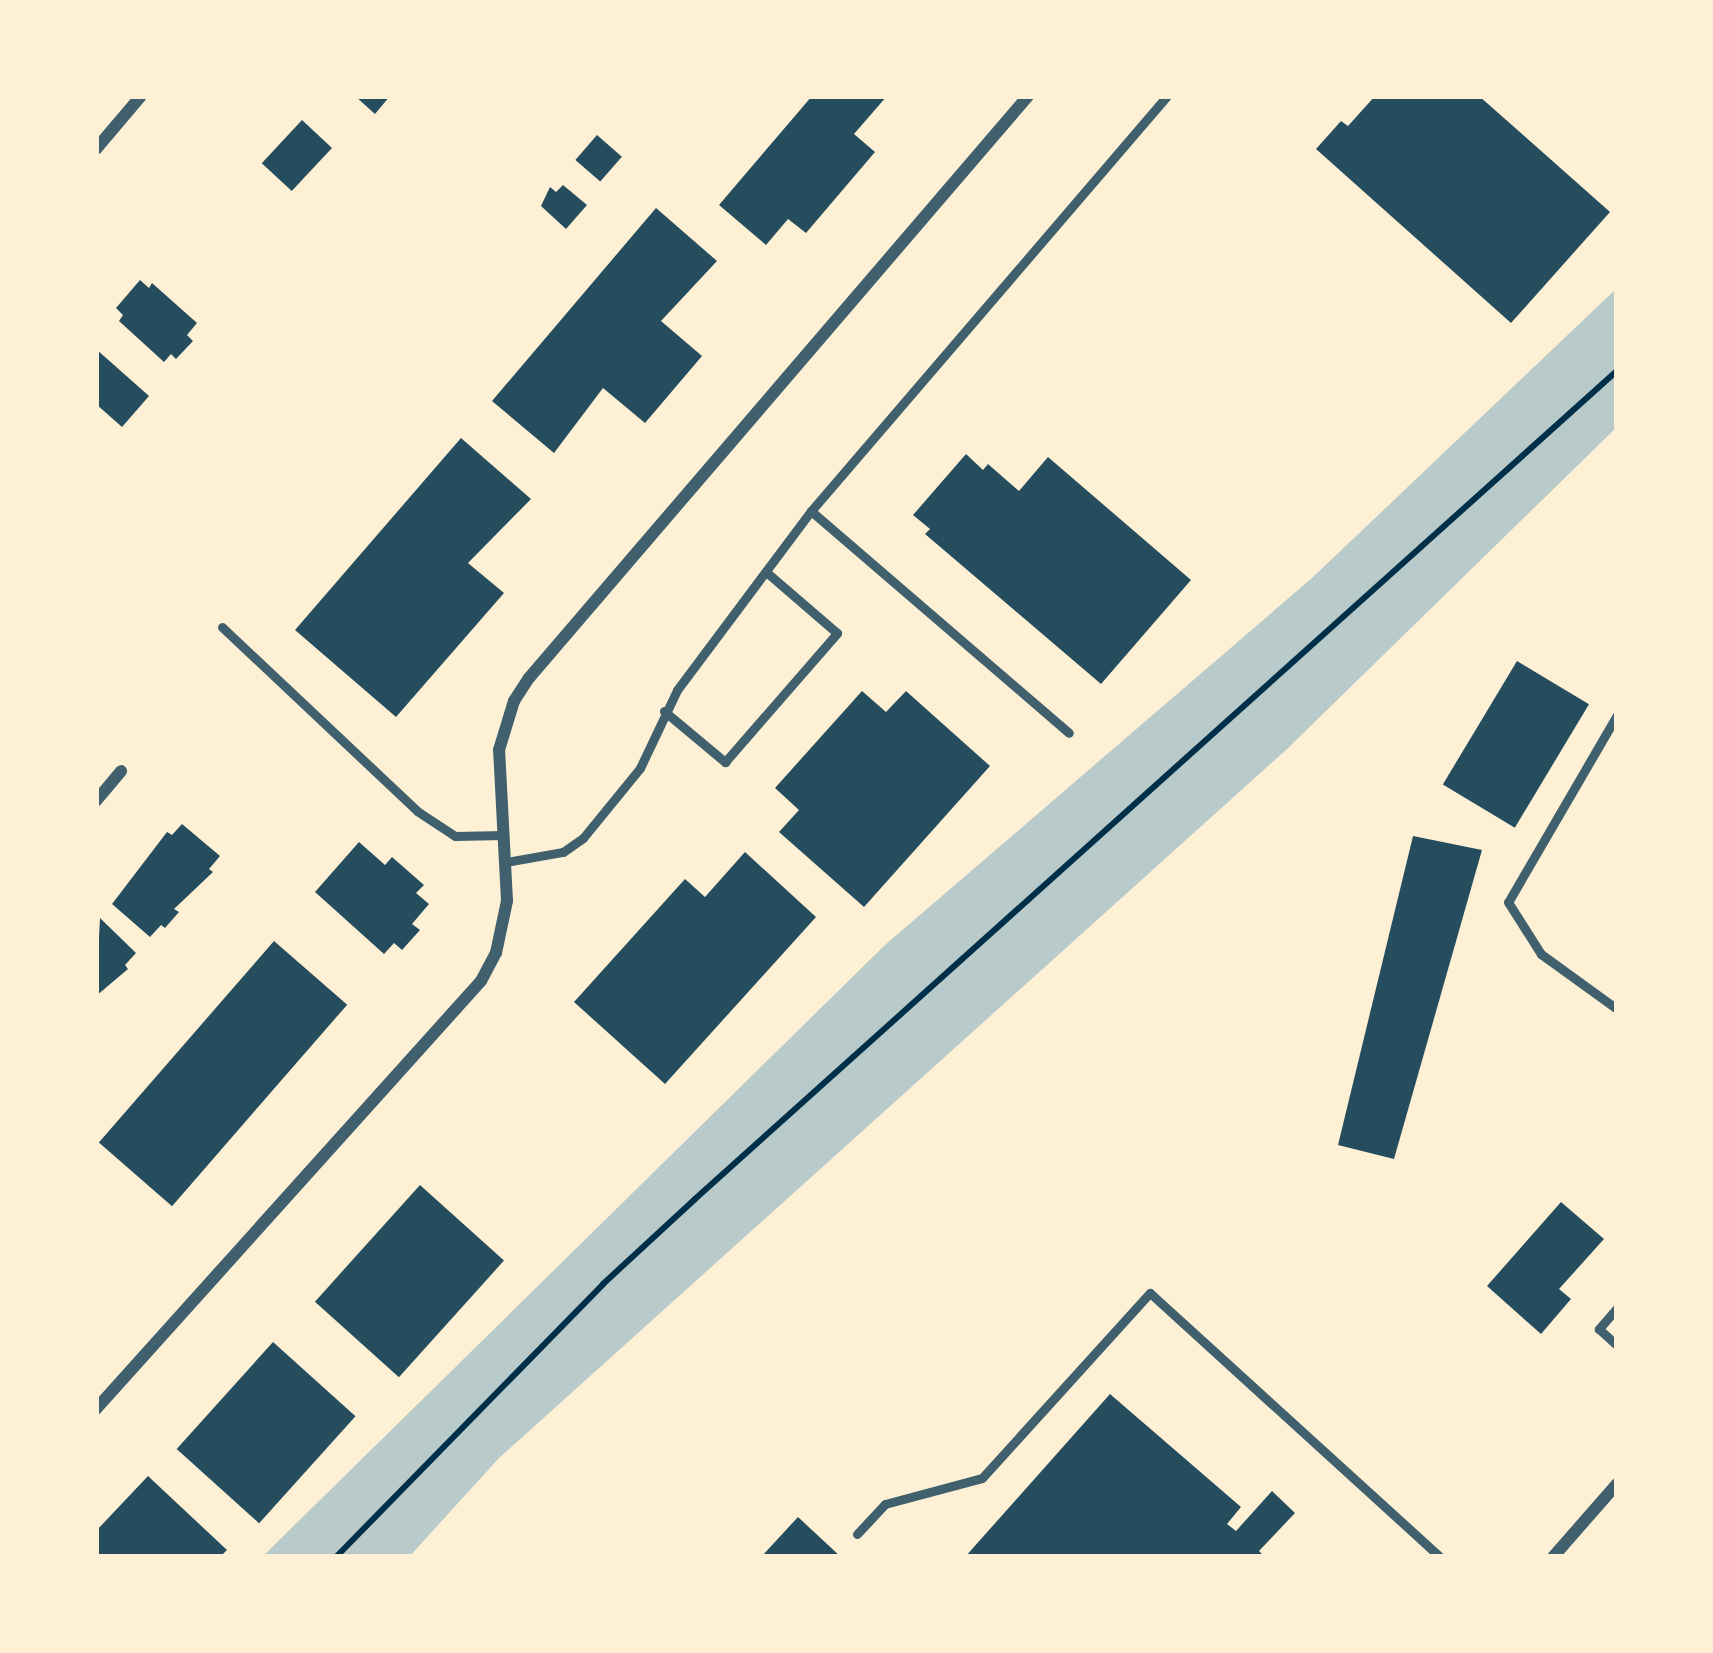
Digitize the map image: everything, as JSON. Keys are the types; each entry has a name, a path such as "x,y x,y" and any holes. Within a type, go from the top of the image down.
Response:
{"street":[{"path":"96,148 141,96"},
{"path":"96,1409 481,980 504,927 506,862 497,781 500,750 505,724 529,678 1028,96"},
{"path":"96,801 122,771"},
{"path":"1553,1557 1617,1484"}],"lane":[{"path":"506,862 563,852 583,838 640,768 664,711 811,511 1167,96"},
{"path":"811,511 1069,733"},
{"path":"664,711 724,762 837,633 766,572"},
{"path":"221,627 417,811 455,836 504,835"},
{"path":"1617,715 1508,902 1541,954 1617,1009"},
{"path":"857,1534 885,1504 982,1478 1150,1293 1440,1557"},
{"path":"1617,1308 1599,1329 1617,1345"}],"path":[{"path":"337,1557 679,1214 1617,371"}],"shaded area":[{"path":"1617,288 1617,427 1286,750 499,1458 409,1557 262,1557 885,945 1312,578"}],"building":[{"path":"355,96 390,96 375,114"},
{"path":"812,96 887,96 854,134 875,152 806,233 788,219 766,245 719,205"},
{"path":"1375,96 1479,96 1610,212 1511,323 1316,149 1341,121 1348,126"},
{"path":"302,120 332,148 292,191 262,163"},
{"path":"597,135 622,157 600,182 575,160"},
{"path":"563,185 587,205 566,229 541,206 550,187 556,192"},
{"path":"656,208 717,261 661,321 702,356 645,423 603,388 554,453 492,401"},
{"path":"140,280 149,288 152,283 197,323 187,335 193,341 176,359 171,354 164,362 119,321 123,315 116,308"},
{"path":"96,349 149,396 122,427 96,404"},
{"path":"461,438 531,499 468,563 504,593 396,717 295,630"},
{"path":"966,454 983,470 988,464 1019,491 1048,457 1191,580 1101,684 925,534 930,529 913,515"},
{"path":"1517,661 1589,704 1515,828 1443,784"},
{"path":"862,691 886,712 906,691 990,766 864,907 779,832 799,810 775,788"},
{"path":"182,824 220,856 209,869 213,872 174,909 179,912 150,937 112,904 167,832 172,835"},
{"path":"1413,836 1482,850 1394,1159 1338,1145"},
{"path":"359,842 385,865 392,857 424,885 416,893 429,904 412,924 420,930 402,950 394,943 384,954 315,892"},
{"path":"745,852 816,917 665,1084 574,1002 685,879 705,897"},
{"path":"100,918 136,953 125,965 128,969 96,996"},
{"path":"274,941 347,1005 172,1206 99,1143"},
{"path":"420,1185 504,1261 399,1377 315,1302"},
{"path":"1561,1202 1604,1239 1559,1289 1571,1299 1541,1334 1487,1286"},
{"path":"273,1342 355,1416 259,1523 177,1449"},
{"path":"1110,1394 1241,1507 1227,1524 1236,1531 1272,1491 1295,1513 1259,1551 1265,1557 965,1557"},
{"path":"148,1476 227,1550 220,1557 96,1557 96,1531"},
{"path":"798,1517 841,1557 761,1557"}]}
